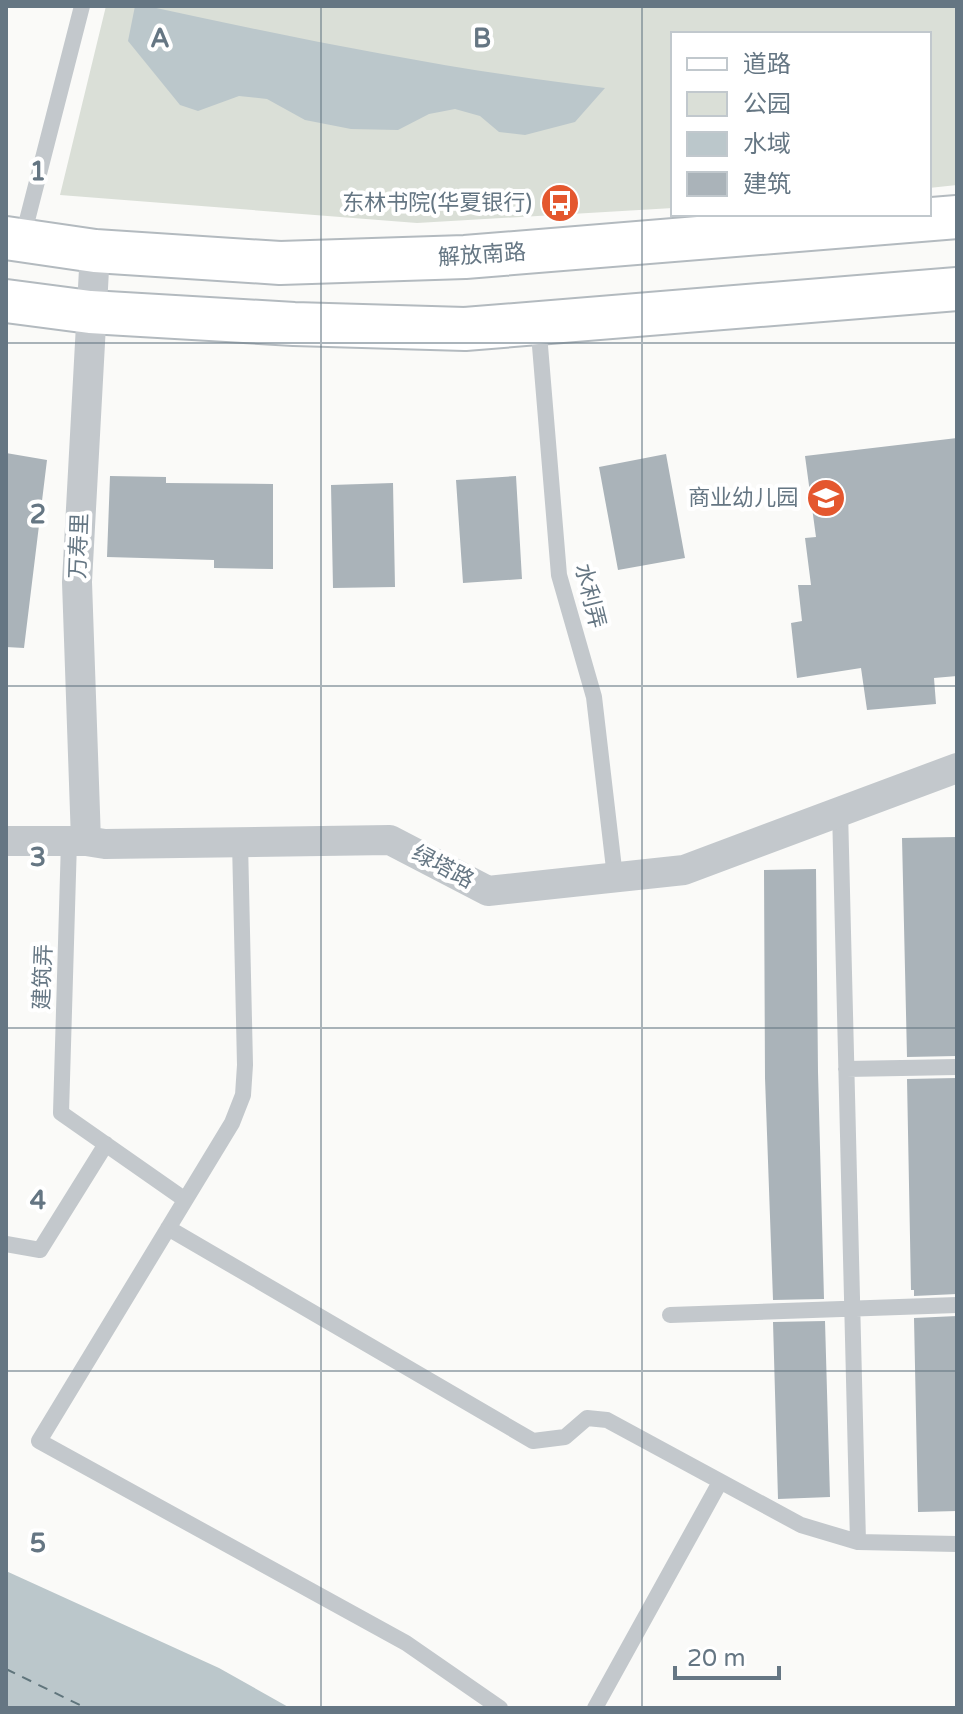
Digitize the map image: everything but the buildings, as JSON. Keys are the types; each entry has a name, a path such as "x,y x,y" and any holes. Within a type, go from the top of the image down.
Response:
{"main road":[{"name":"解放南路","path":"14,239 95,251 280,263 465,257 957,217"},
{"path":"6,301 90,312 294,324 465,329 957,289"}],"street":[{"name":"万寿里","path":"78,841 77,582 95,251"},
{"name":"绿塔路","path":"6,841 105,844 390,840 488,891 684,870 957,768"}],"lane":[{"path":"14,239 82,6"},
{"name":"水利弄","path":"538,322 559,575 594,697 615,877"},
{"path":"840,810 858,1542"},
{"name":"建筑弄","path":"78,841 61,1113 106,1144"},
{"path":"240,842 243,1095 232,1123 39,1441 406,1643 500,1708"},
{"path":"846,1069 957,1067"},
{"path":"6,1244 40,1250 106,1144 184,1199"},
{"path":"168,1228 533,1441 565,1437 587,1418 607,1420 801,1525 858,1542 957,1544"},
{"path":"670,1315 957,1305"},
{"path":"595,1708 720,1482"}],"green space":[{"path":"106,6 957,6 957,185 931,188 931,32 671,32 671,208 417,223 60,195"}],"water":[{"path":"135,6 432,63 605,88 575,122 525,135 499,132 480,116 455,109 429,114 398,130 351,129 305,120 267,99 239,96 198,111 180,105 128,41"},
{"path":"6,1571 219,1668 290,1708 6,1708"}],"ferry route":[{"path":"6,1669 86,1708"}],"place":[{"name":"东林书院(华夏银行)","path":"560,203"},
{"name":"商业幼儿园","path":"826,498"}]}
